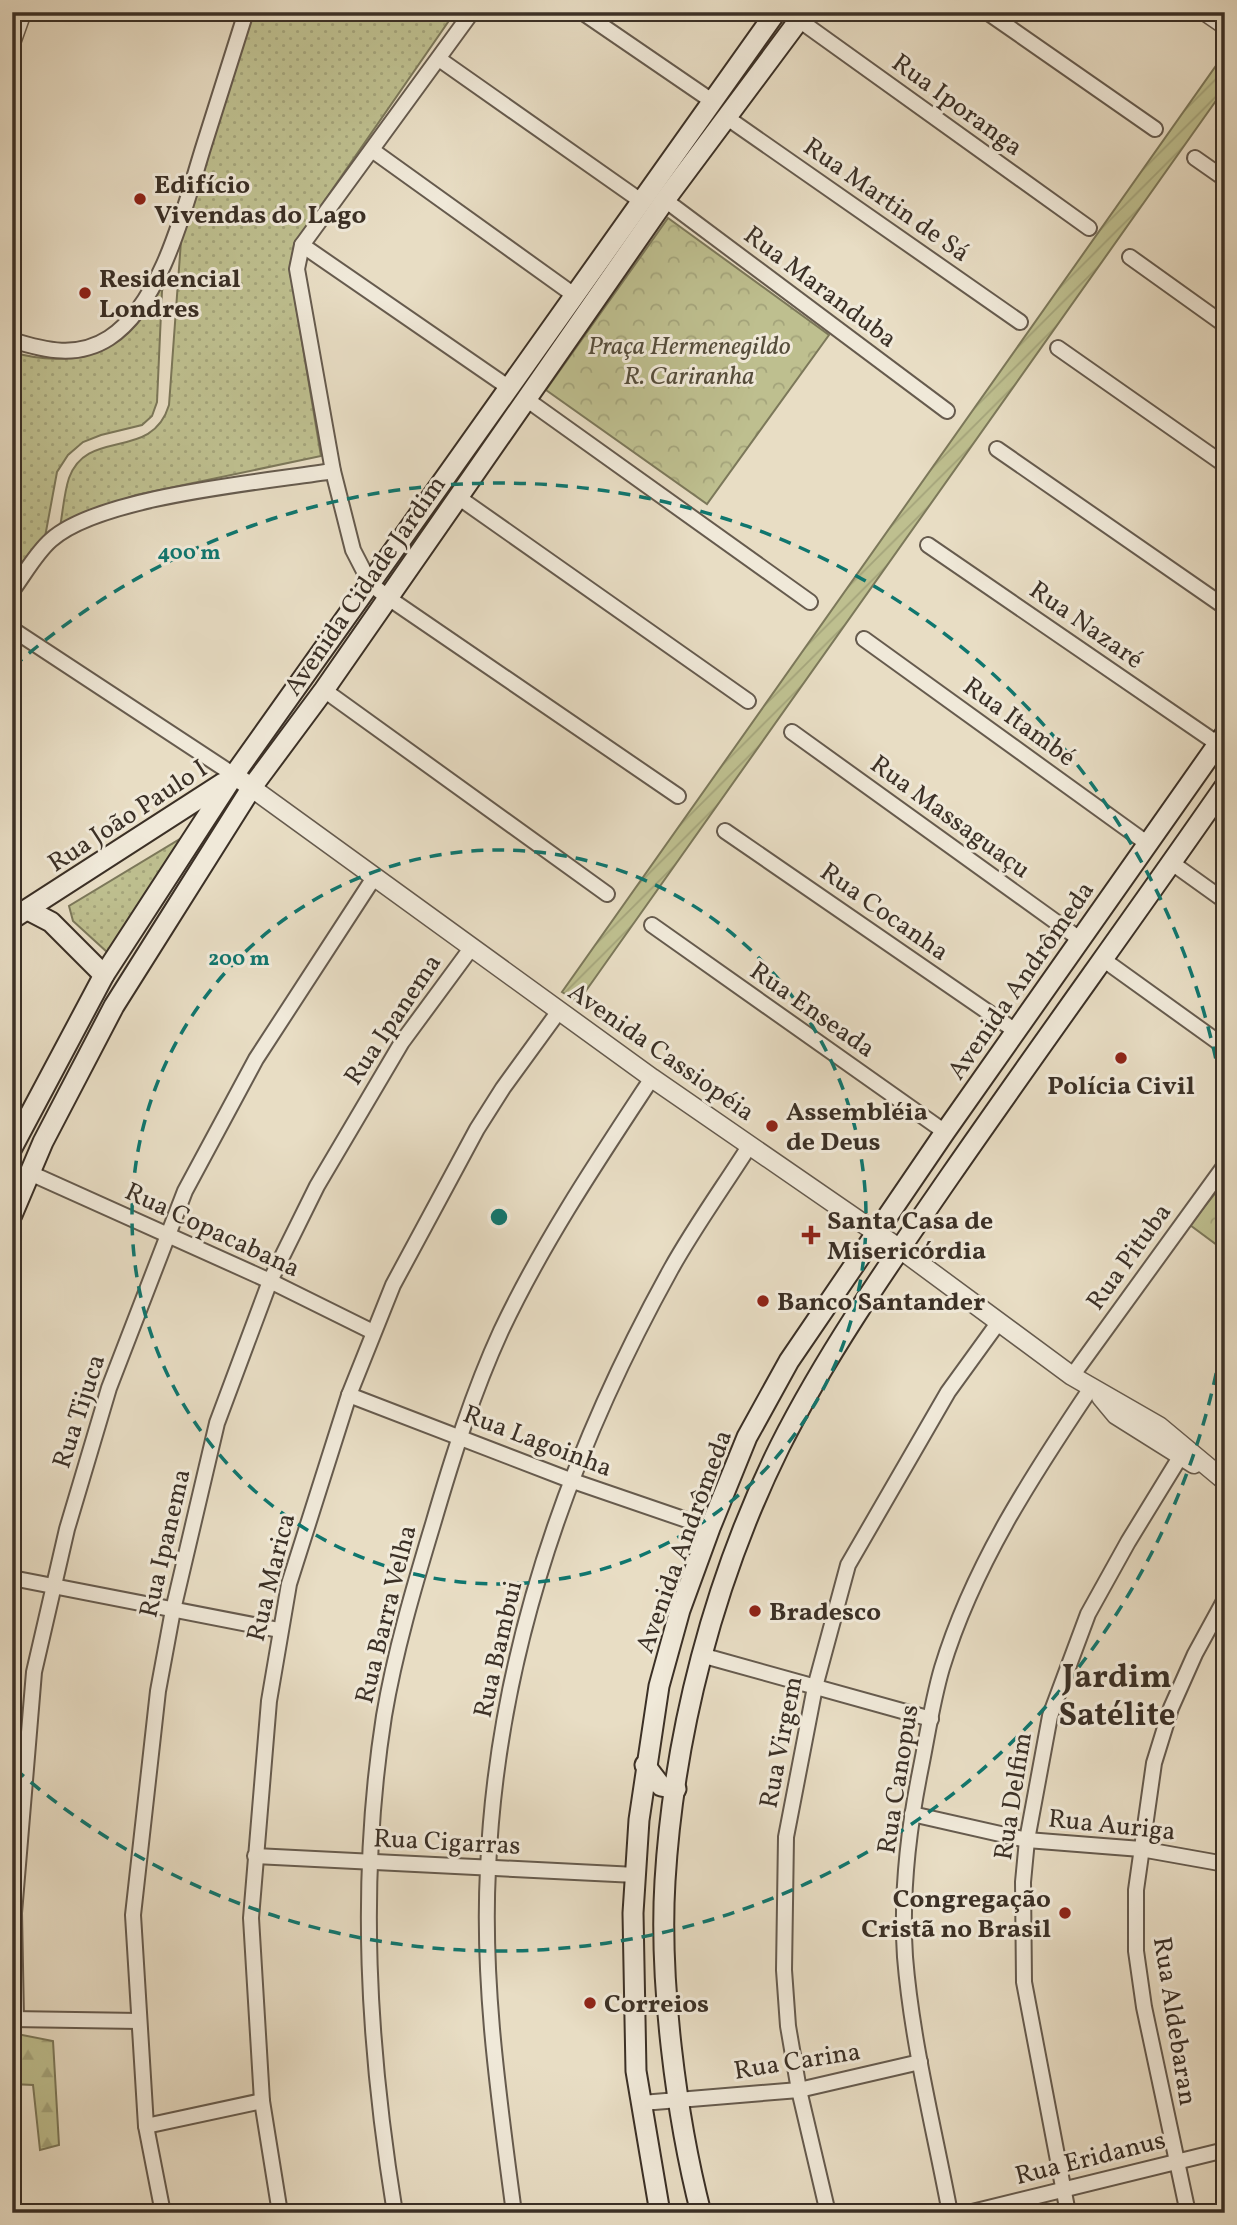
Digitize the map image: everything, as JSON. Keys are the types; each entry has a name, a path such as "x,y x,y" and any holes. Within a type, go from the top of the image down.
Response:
{"main road":[{"name":"Avenida Cidade Jardim","path":"16,1140 104,975 206,822 234,775 776,12"},
{"name":"Avenida Cidade Jardim","path":"12,1215 43,1142 114,1006 252,787 324,690 665,200 802,16"},
{"path":"530,355 547,368"},
{"name":"Avenida Andrômeda","path":"660,2213 636,2057 632,1913 645,1765 659,1686 673,1635 710,1528 742,1451 789,1361 945,1132 1221,739"},
{"name":"Rua João Paulo I","path":"20,915 191,807 234,775"},
{"name":"Avenida Andrômeda","path":"701,2213 679,2100 667,1987 665,1883 676,1789 701,1655 745,1528 774,1460 815,1382 900,1249 1225,786"},
{"path":"1181,796 1206,814"},
{"path":"206,822 220,841"},
{"path":"20,915 51,922 104,975"},
{"path":"1041,996 1066,1013"},
{"path":"959,1113 968,1110 981,1113 981,1131"},
{"path":"16,1140 43,1142"},
{"path":"789,1361 815,1382"},
{"path":"742,1451 774,1460"},
{"path":"645,1765 661,1786 676,1789"}],"street":[{"path":"12,40 22,12"},
{"path":"12,340 56,352 92,346 110,337 139,307 169,255 246,12"},
{"path":"472,12 302,245 297,269 333,471 353,550 370,583 387,597 677,796"},
{"path":"582,12 712,101"},
{"path":"987,12 1155,129"},
{"path":"1206,12 1225,25"},
{"name":"Rua Iporanga","path":"802,16 1089,228"},
{"path":"439,60 642,201"},
{"name":"Rua Martin de Sá","path":"726,117 1020,322"},
{"path":"372,150 574,295"},
{"path":"1195,158 1225,179"},
{"name":"Rua Maranduba","path":"665,200 947,411"},
{"path":"302,245 508,387"},
{"path":"1130,257 1225,325"},
{"path":"1058,348 1225,465"},
{"path":"526,399 810,602"},
{"path":"997,449 1225,607"},
{"path":"12,591 51,540 79,523 139,502 333,471"},
{"path":"458,496 748,701"},
{"name":"Rua Nazaré","path":"928,545 1221,739"},
{"path":"12,629 234,775"},
{"name":"Rua Itambé","path":"864,639 1148,844"},
{"path":"324,690 607,894"},
{"name":"Rua Massaguaçu","path":"792,732 1081,940"},
{"name":"Avenida Cassiopéia","path":"234,775 652,1078 900,1249 1072,1376 1158,1426 1182,1453 1220,1477"},
{"name":"Rua Cocanha","path":"725,831 1017,1032"},
{"path":"1172,863 1225,901"},
{"name":"Rua Tijuca","path":"14,2019 14,1913 33,1685 67,1529 109,1388 185,1191 256,1059 375,877"},
{"name":"Rua Enseada","path":"652,926 945,1132"},
{"name":"Rua Ipanema","path":"163,2213 146,2126 132,1916 156,1704 173,1610 217,1423 270,1281 317,1186 402,1042 472,947"},
{"path":"1104,960 1225,1047"},
{"name":"Rua Marica","path":"280,2213 262,2101 251,1918 269,1701 279,1630 289,1584 349,1395 373,1332 417,1236 477,1129 559,1011"},
{"name":"Rua Barra Velha","path":"396,2213 379,2114 371,2014 368,1921 370,1861 384,1715 404,1620 460,1436 500,1333 552,1233 652,1078"},
{"name":"Rua Bambui","path":"514,2213 492,2031 487,1939 488,1868 498,1766 514,1679 534,1591 570,1480 604,1403 662,1286 750,1145"},
{"name":"Rua Pituba","path":"1072,1376 1225,1165"},
{"name":"Rua Copacabana","path":"30,1172 270,1281 373,1332"},
{"name":"Rua Virgem","path":"828,2213 799,2090 788,2026 784,1970 786,1837 815,1688 848,1565 948,1392 998,1323"},
{"name":"Rua Canopus","path":"950,2213 920,2062 905,1955 904,1897 912,1814 942,1669 966,1603 1026,1486 1094,1390"},
{"name":"Rua Lagoinha","path":"349,1395 570,1480 710,1528"},
{"name":"Rua Delfim","path":"1068,2213 1024,1982 1023,1882 1027,1840 1050,1716 1088,1614 1182,1453"},
{"path":"12,1578 279,1630"},
{"name":"Rua Aldebaran","path":"1188,2213 1175,2160 1136,1951 1141,1849 1154,1763 1171,1709 1195,1654 1225,1599"},
{"path":"701,1655 931,1718"},
{"name":"Rua Auriga","path":"912,1814 1027,1840 1141,1849 1225,1864"},
{"name":"Rua Cigarras","path":"255,1856 636,1875"},
{"path":"14,2019 139,2021"},
{"name":"Rua Carina","path":"642,2103 799,2090 920,2062"},
{"path":"146,2126 262,2101"},
{"name":"Rua Eridanus","path":"968,2213 1175,2160 1225,2150"}],"green space":[{"path":"253,12 455,12 294,245 290,270 321,456 136,495 76,517 60,527 67,484 78,463 90,453 135,440 149,433 161,422 169,405 181,241"},
{"path":"1225,53 1225,88 578,1002 562,992"},
{"name":"Praça Hermenegildo R. Cariranha","path":"668,218 829,335 707,504 546,390"},
{"path":"167,273 162,291 157,402 152,416 142,425 83,442 68,455 57,472 45,537 12,574 12,352 50,359 86,355 103,349 134,327 147,311"},
{"path":"180,839 186,842 189,848 107,952 73,921 69,906"},
{"path":"1225,1181 1225,1251 1190,1225"},
{"path":"12,2033 53,2041 59,2145 40,2150 33,2085 12,2084"}],"place":[{"name":"Edifício Vivendas do Lago","path":"140,199"},
{"name":"Residencial Londres","path":"85,293"},
{"name":"Polícia Civil","path":"1121,1058"},
{"name":"Assembléia de Deus","path":"772,1126"},
{"name":"Santa Casa de Misericórdia","path":"811,1235"},
{"name":"Banco Santander","path":"763,1301"},
{"name":"Bradesco","path":"755,1611"},
{"name":"Congregação Cristã no Brasil","path":"1065,1913"},
{"name":"Correios","path":"590,2003"}],"district":[{"name":"Jardim Satélite","path":"1117,1694"}]}
